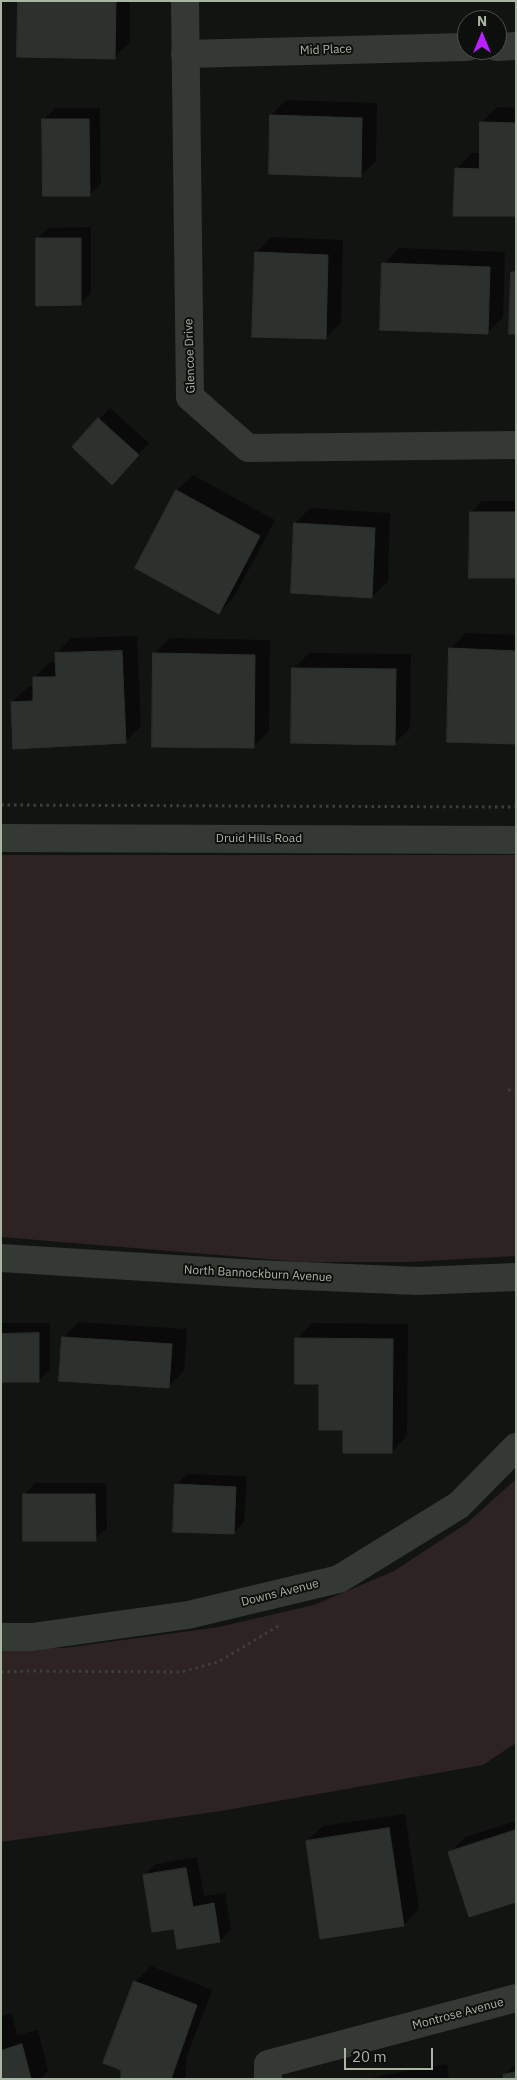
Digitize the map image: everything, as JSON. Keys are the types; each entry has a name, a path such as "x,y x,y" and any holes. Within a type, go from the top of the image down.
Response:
{"street":[{"name":"Glencoe Drive","path":"185,1 190,397 248,448 516,445"},
{"name":"Mid Place","path":"185,54 457,47"},
{"name":"Druid Hills Road","path":"1,838 516,840"},
{"name":"North Bannockburn Avenue","path":"1,1258 256,1274 418,1281 516,1277"},
{"name":"Downs Avenue","path":"1,1637 32,1637 188,1615 339,1579 459,1505 516,1447"},
{"name":"Montrose Avenue","path":"268,2079 268,2064 516,1998"}],"path":[{"path":"1,805 516,807"},
{"path":"508,1090 516,1090"}],"shaded area":[{"path":"1,855 516,855 516,1256 409,1262 302,1262 1,1237"},
{"path":"516,1479 516,1743 483,1765 221,1811 1,1842 1,1648 64,1648 219,1627 314,1605 394,1571 467,1523"}],"building":[{"path":"18,1 116,1 115,59 17,57"},
{"path":"270,115 362,118 361,177 269,174"},
{"path":"42,119 89,119 90,196 43,196"},
{"path":"480,122 516,123 516,216 453,216 455,168 479,169"},
{"path":"36,238 81,238 81,305 36,306"},
{"path":"255,252 328,255 326,339 252,337"},
{"path":"382,263 490,267 488,334 380,330"},
{"path":"511,272 516,272 516,334 509,334"},
{"path":"98,418 139,455 112,485 72,447"},
{"path":"176,490 260,536 219,614 135,568"},
{"path":"470,512 516,512 516,578 469,578"},
{"path":"294,523 375,528 372,598 291,593"},
{"path":"449,648 516,651 516,744 447,742"},
{"path":"122,651 126,743 13,749 11,702 33,701 33,677 56,677 55,653"},
{"path":"153,653 255,655 254,748 152,747"},
{"path":"292,668 396,669 395,745 291,743"},
{"path":"39,1333 39,1382 1,1382 1,1334"},
{"path":"62,1337 172,1344 169,1388 59,1381"},
{"path":"295,1338 393,1339 392,1453 343,1453 343,1430 319,1430 319,1384 295,1384"},
{"path":"175,1484 236,1487 234,1534 173,1532"},
{"path":"23,1494 95,1494 96,1541 23,1541"},
{"path":"389,1828 404,1926 320,1939 306,1841"},
{"path":"516,1830 516,1902 469,1917 448,1852"},
{"path":"186,1868 193,1907 214,1903 220,1942 177,1949 174,1929 152,1932 143,1875"},
{"path":"134,1981 197,2005 171,2079 121,2079 121,2070 103,2063"},
{"path":"22,2044 31,2079 1,2079 1,2048 2,2050"},
{"path":"516,2072 516,2079 504,2079 503,2075"}]}
